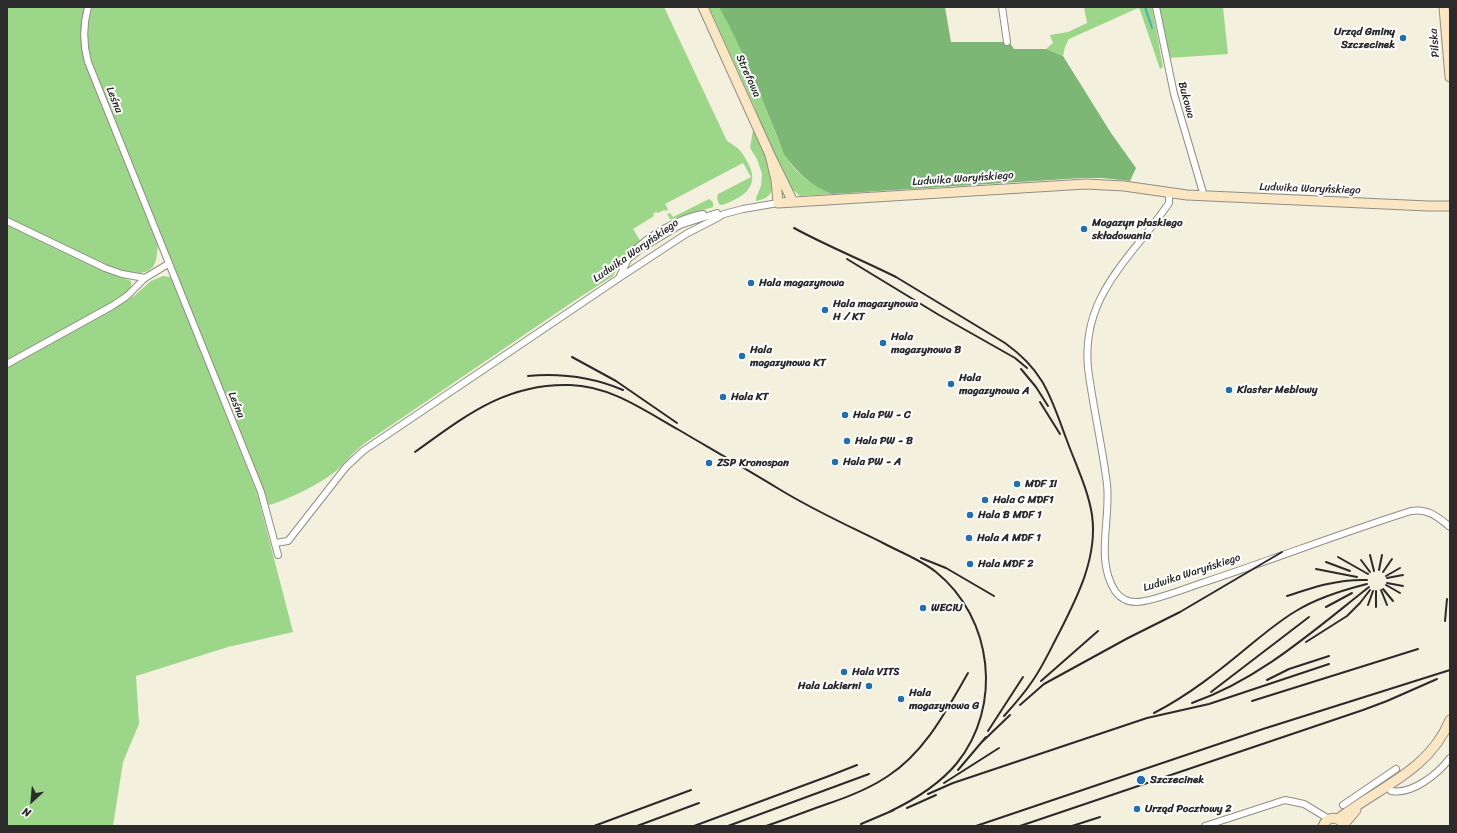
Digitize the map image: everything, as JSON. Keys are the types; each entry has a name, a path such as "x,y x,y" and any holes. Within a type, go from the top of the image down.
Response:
{"street":[{"name":"Leśna","path":"88,7 84,40 88,62 258,485 265,505 278,555"},
{"name":"Strefowa","path":"703,7 793,202"},
{"path":"1002,7 1007,42"},
{"name":"Bukowa","path":"1156,7 1174,94 1204,196"},
{"name":"Pilska","path":"1444,7 1450,77"},
{"name":"Strefowa","path":"770,155 776,180 778,203"},
{"name":"Ludwika Waryńskiego","path":"275,543 288,541 342,472 363,452 638,266 642,260 670,240 693,227 720,215 750,207 778,203 1086,184 1124,186 1169,194 1450,206"},
{"name":"Ludwika Waryńskiego","path":"1169,194 1169,203 1116,271 1103,291 1094,312 1089,334 1087,356 1088,368 1107,489 1108,518 1104,557 1105,568 1117,593 1125,600 1132,602 1148,600 1220,577 1411,511 1422,510 1431,513 1450,527"},
{"path":"619,278 628,259 674,228 720,215"},
{"path":"7,221 106,268 135,278 145,278"},
{"path":"7,364 112,306 127,296 145,278 168,264"},
{"path":"1205,826 1285,800 1298,801 1314,808 1334,823 1405,774 1427,755 1441,737 1450,720"},
{"path":"1387,786 1391,791 1397,792 1418,785 1436,774 1450,758"},
{"path":"1342,805 1396,769"}],"green space":[{"path":"7,7 85,7 81,34 84,60 158,246 156,260 153,267 148,271 141,273 128,272 109,266 7,218"},
{"path":"92,7 664,7 727,141 740,150 748,163 751,171 752,179 751,185 736,199 722,205 719,204 717,198 718,194 751,177 743,163 665,204 668,209 666,211 656,212 653,214 654,216 633,229 641,242 627,253 613,276 365,443 330,476 295,495 269,505 91,61 88,34"},
{"path":"709,7 719,7 731,30 790,163 809,181 832,194 800,196 793,190 767,140 755,108"},
{"path":"719,7 945,7 951,42 1009,42 1014,49 1046,49 1063,56 1111,133 1136,168 1130,181 1102,178 1082,178 832,194 811,183 805,178 784,154 746,61"},
{"path":"1084,7 1152,7 1163,67 1160,69 1140,10 1138,8 1069,39 1063,56 1046,49 1053,43 1050,35 1068,32 1087,23"},
{"path":"1159,7 1223,7 1228,54 1168,58"},
{"path":"754,129 767,159 772,188 769,196 756,201 761,186 762,174 757,159 750,148"},
{"path":"709,199 713,202 713,207 673,219 670,219 667,214 670,213 673,217"},
{"path":"7,223 115,275 131,281 129,291 109,305 7,362"},
{"path":"163,276 170,277 172,279 257,493 293,632 228,647 136,676 139,724 123,762 113,826 7,826 7,366 134,296 151,281"}],"waterway":[{"path":"1145,7 1152,28"}],"railway":[{"path":"794,228 896,277 1005,343 1029,364 1037,374 1050,396 1088,496 1092,515 1092,546 1084,577 1066,620 1039,671 1018,700 1004,716"},
{"path":"847,259 939,315 1015,358 1027,368"},
{"path":"572,357 616,381 677,423"},
{"path":"1021,369 1036,387 1048,406"},
{"path":"528,376 553,375 577,377 600,382 623,390"},
{"path":"415,452 468,415 505,396 525,390 547,386 585,386 600,390 627,401 805,504 918,560 936,572 955,591 970,613 980,638 985,663 986,690 981,716 972,740 950,771 926,791 889,812"},
{"path":"1040,402 1060,434"},
{"path":"1020,705 1044,684 1128,638 1180,612 1282,552"},
{"path":"1370,555 1374,571"},
{"path":"1379,570 1382,555"},
{"path":"1338,557 1368,574"},
{"path":"921,558 946,568 994,596"},
{"path":"1383,572 1392,559"},
{"path":"1361,560 1370,572"},
{"path":"1326,562 1350,571"},
{"path":"1386,576 1400,568"},
{"path":"1316,569 1357,577"},
{"path":"1387,578 1403,575"},
{"path":"1287,596 1336,582 1367,580"},
{"path":"1387,583 1403,586"},
{"path":"1154,713 1203,682 1296,611 1330,595 1367,584"},
{"path":"1386,585 1400,593"},
{"path":"1192,703 1217,693 1263,667 1306,637 1369,587"},
{"path":"1383,589 1393,601"},
{"path":"1306,642 1347,616 1370,590"},
{"path":"1381,590 1387,605"},
{"path":"1368,605 1373,591"},
{"path":"1376,591 1376,607"},
{"path":"1326,607 1352,593"},
{"path":"1445,621 1447,599"},
{"path":"1211,692 1309,617"},
{"path":"1041,681 1098,631"},
{"path":"1252,701 1418,649"},
{"path":"1267,680 1289,669 1329,656"},
{"path":"928,794 953,783 1147,718 1209,704 1329,664"},
{"path":"976,826 1263,729 1450,670"},
{"path":"766,826 858,792 888,776 901,766 924,743 943,716 968,673"},
{"path":"988,731 1023,677"},
{"path":"1020,826 1363,710 1437,679"},
{"path":"983,741 1010,715"},
{"path":"958,770 986,737"},
{"path":"944,783 999,748"},
{"path":"694,826 857,765"},
{"path":"728,826 869,774"},
{"path":"594,826 691,790"},
{"path":"907,808 936,795"},
{"path":"637,826 699,803"},
{"path":"861,824 894,810"},
{"path":"1072,826 1100,817"}],"place":[{"name":"Urząd Gminy Szczecinek","path":"1403,38"},
{"name":"Magazyn płaskiego składowania","path":"1084,229"},
{"name":"Hala magazynowa","path":"751,283"},
{"name":"Hala magazynowa H / KT","path":"825,310"},
{"name":"Hala magazynowa B","path":"883,343"},
{"name":"Hala magazynowa KT","path":"742,356"},
{"name":"Hala magazynowa A","path":"951,384"},
{"name":"Klaster Meblowy","path":"1229,390"},
{"name":"Hala KT","path":"723,397"},
{"name":"Hala PW - C","path":"845,415"},
{"name":"Hala PW - B","path":"847,441"},
{"name":"Hala PW - A","path":"835,462"},
{"name":"ZSP Kronospan","path":"709,463"},
{"name":"MDF II","path":"1017,484"},
{"name":"Hala C MDF1","path":"985,500"},
{"name":"Hala B MDF 1","path":"970,515"},
{"name":"Hala A MDF 1","path":"969,538"},
{"name":"Hala MDF 2","path":"970,564"},
{"name":"WECiU","path":"923,608"},
{"name":"Hala VITS","path":"844,672"},
{"name":"Hala Lakierni","path":"869,686"},
{"name":"Hala magazynowa G","path":"901,699"},
{"name":"Szczecinek","path":"1141,780"},
{"name":"Urząd Pocztowy 2","path":"1137,809"}]}
